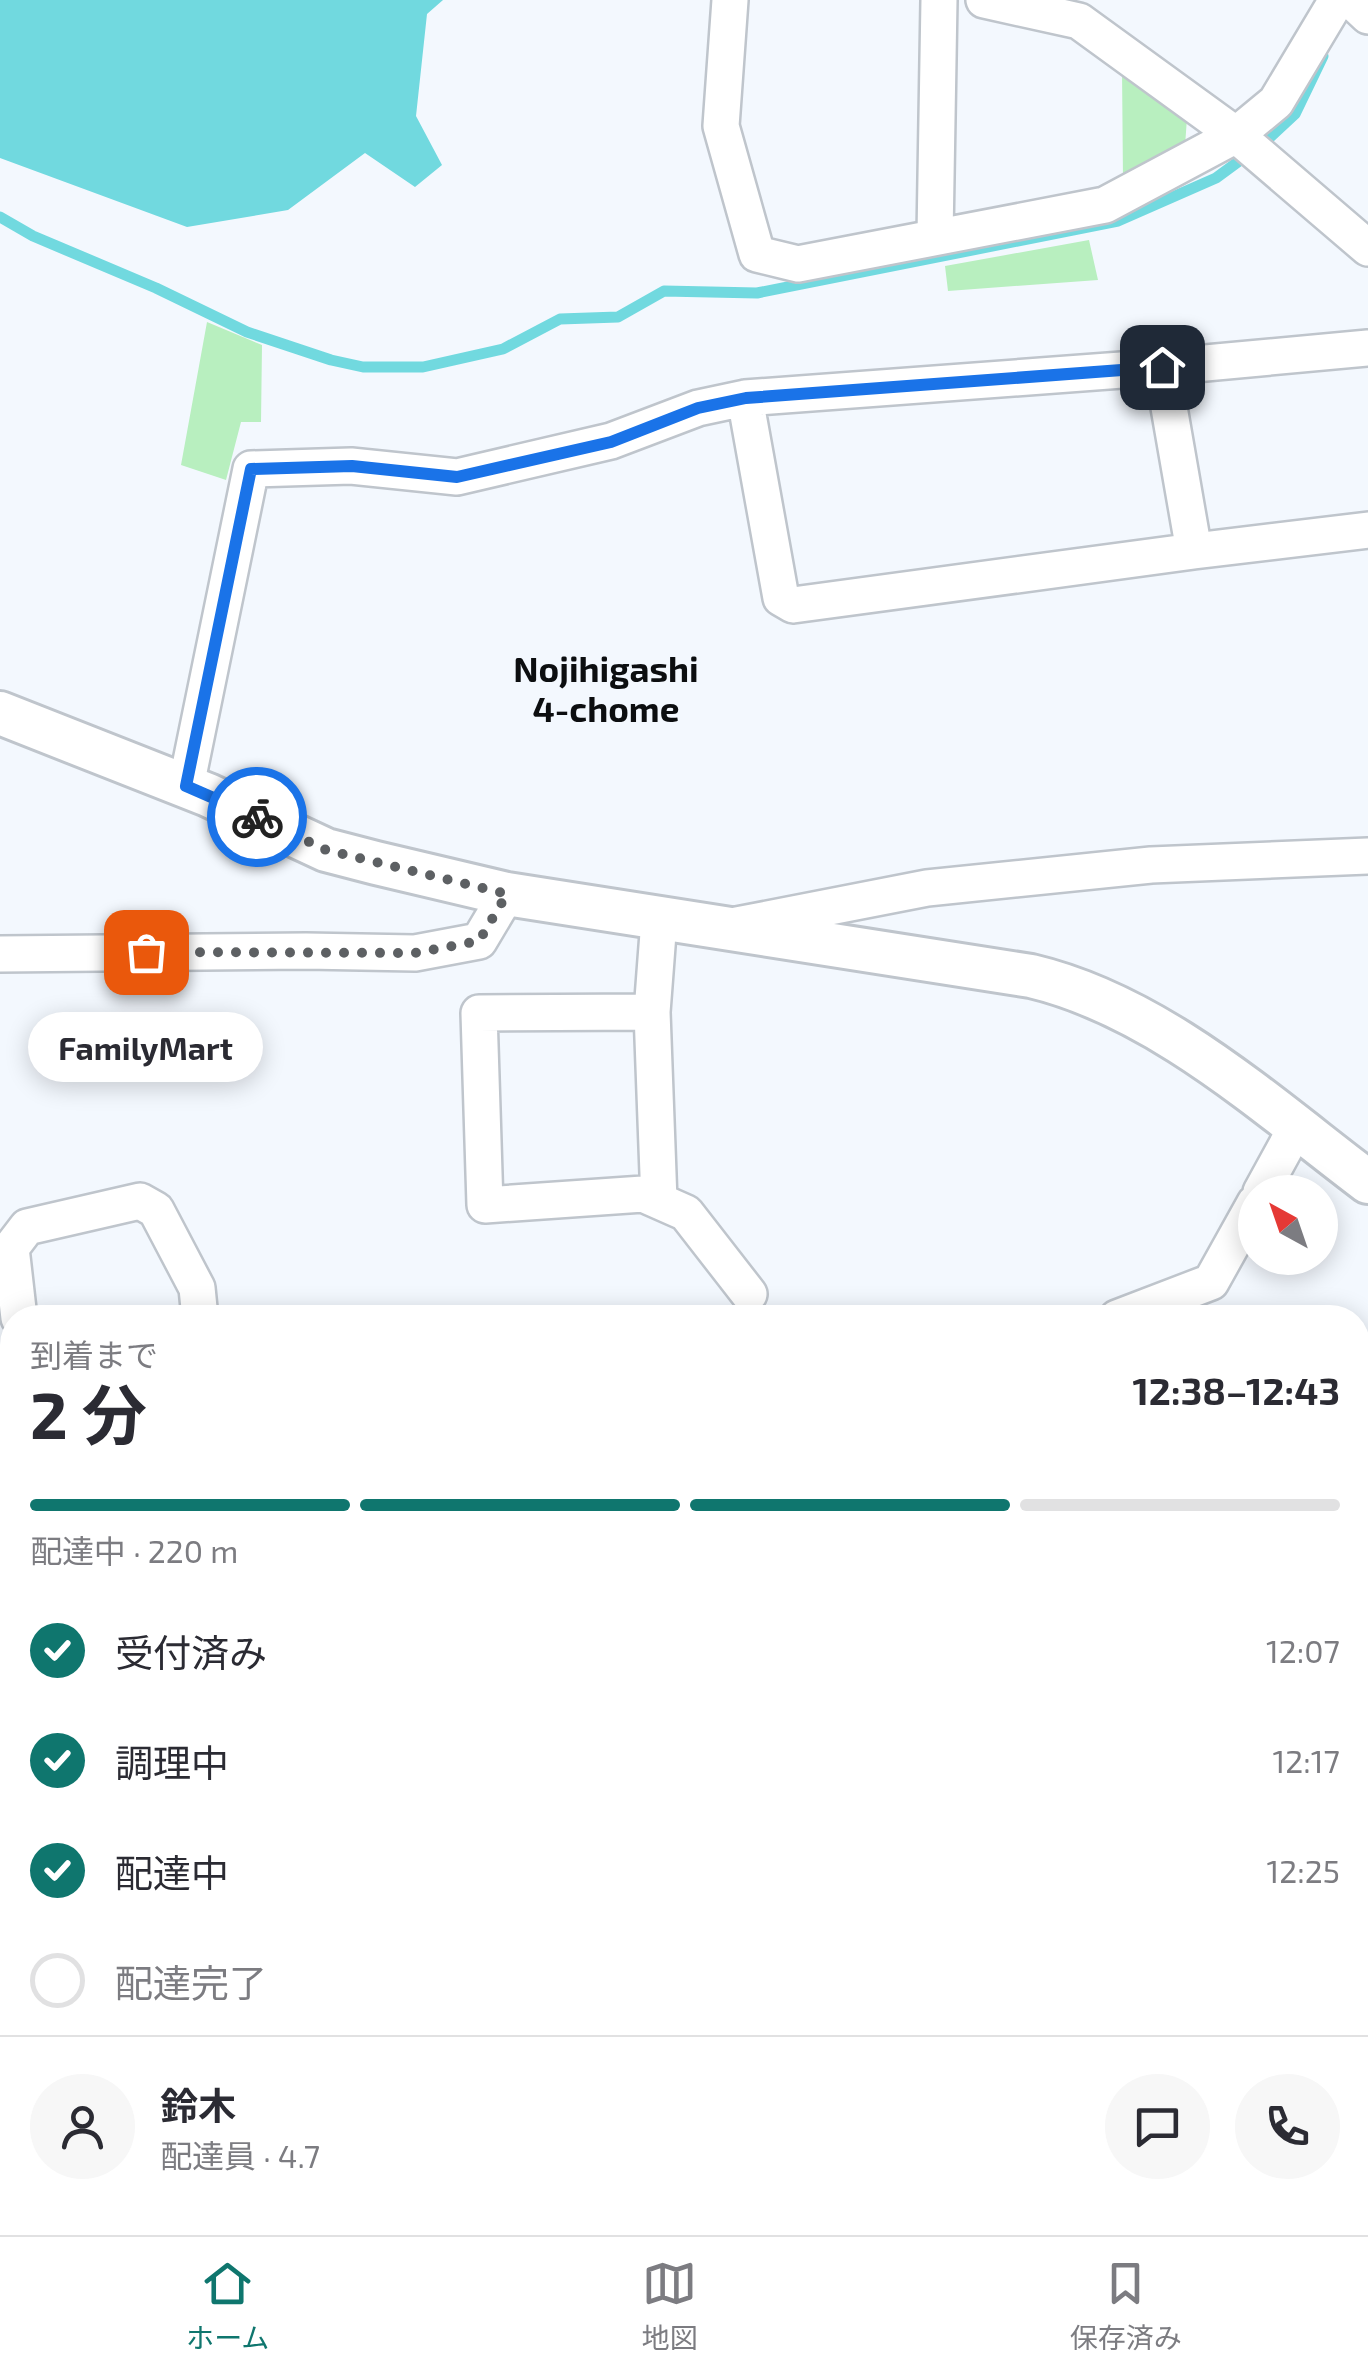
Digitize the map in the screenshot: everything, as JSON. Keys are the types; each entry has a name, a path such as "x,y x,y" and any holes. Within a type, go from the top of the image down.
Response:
{"street":[{"path":"730,0 721,126 758,254 798,264 1106,205 1236,135 1276,102 1337,0"},
{"path":"935,236 939,0"},
{"path":"984,0 1079,22 1236,135 1368,248"},
{"path":"1351,0 1368,16"},
{"path":"186,786 251,469 352,466 457,477 611,442 698,408 746,398 1368,348"},
{"path":"1162,367 1194,551"},
{"path":"746,398 781,598 793,605 1368,530"},
{"path":"0,713 186,786 326,850 507,894 1031,976 1072,986 1179,1043 1368,1182"},
{"path":"716,929 927,888 1151,865 1368,856"},
{"path":"0,954 306,950 415,953 479,941 507,894"},
{"path":"659,1201 652,1012 660,920"},
{"path":"652,1012 480,1013 484,1206 643,1194 686,1212 750,1294"},
{"path":"1270,1175 1296,1128"},
{"path":"18,1305 11,1248 27,1227 140,1202 156,1210 197,1288 199,1305"},
{"path":"1151,1305 1212,1282 1238,1234"}],"green space":[{"path":"1122,69 1187,118 1185,146 1123,181"},
{"path":"1089,240 1098,280 948,291 945,266"},
{"path":"207,322 262,345 261,422 241,422 226,480 181,465"}],"water":[{"path":"0,0 443,0 427,14 416,116 442,165 415,187 365,153 288,210 187,227 0,158"}],"waterway":[{"path":"0,217 33,236 247,332 363,367 423,367 503,349 560,319 618,317 664,291 757,293 1118,221 1216,178 1265,142 1295,114 1323,56"}],"way so far":[{"path":"146,952 415,953 479,941 507,894 326,850 257,817"}],"place":[{"name":"FamilyMart","path":"146,952"}],"district":[{"name":"Nojihigashi 4-chome","path":"606,688"}],"route":[{"path":"257,817 186,786 251,469 352,466 457,477 611,442 698,408 746,398 1162,367"}]}
